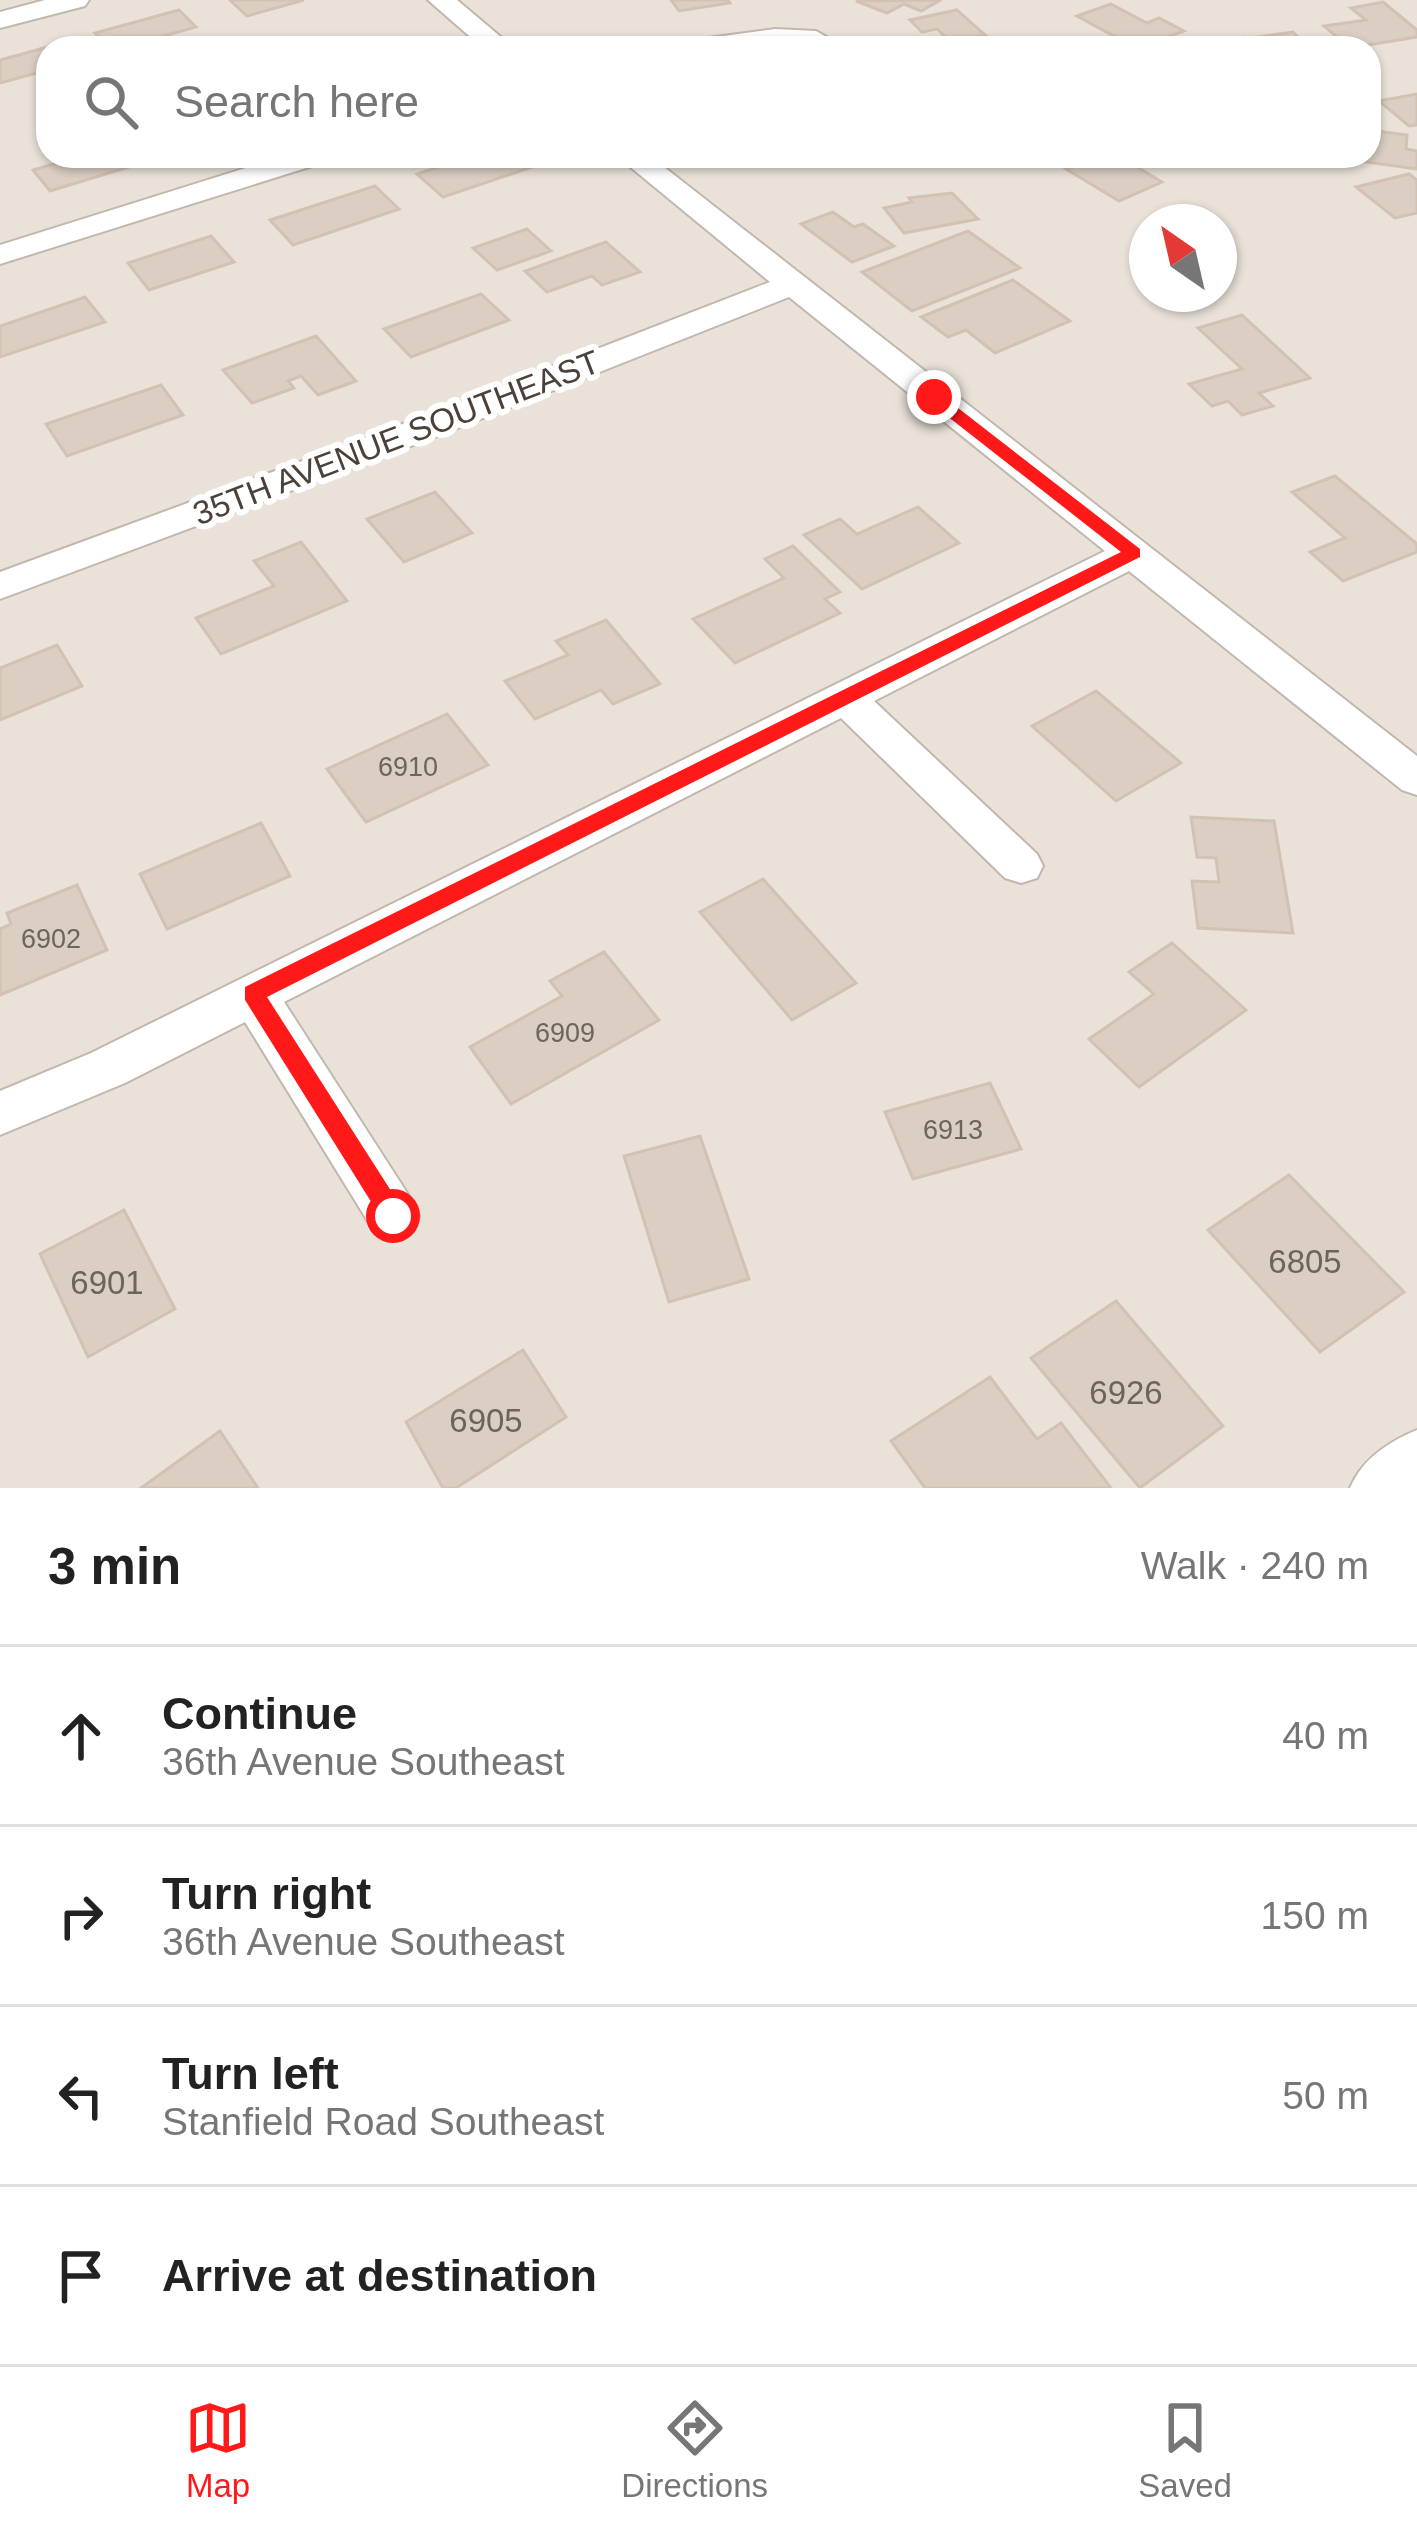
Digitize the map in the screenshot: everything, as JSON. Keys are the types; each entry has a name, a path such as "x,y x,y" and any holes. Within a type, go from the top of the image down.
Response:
{"street":[{"path":"0,20 76,0"},
{"path":"441,0 485,36"},
{"path":"0,255 277,168"},
{"path":"647,168 1417,779"},
{"name":"35TH AVENUE SOUTHEAST","path":"0,586 423,429 790,285"},
{"path":"0,1113 108,1068 1133,553"},
{"path":"845,698 1021,866"},
{"path":"253,994 393,1216"},
{"path":"1378,1488 1417,1458"}],"shaded area":[{"path":"0,0 1417,0 1417,1488 0,1488"}],"building":[{"path":"230,0 304,0 247,16"},
{"path":"671,0 728,0 730,3 679,11"},
{"path":"941,0 921,11 904,4 887,13 856,1"},
{"path":"1383,2 1417,30 1417,37 1381,43 1381,36 1336,36 1324,26 1366,20 1351,8"},
{"path":"1111,4 1147,23 1159,18 1184,31 1170,36 1114,36 1077,16"},
{"path":"179,10 196,27 163,36 95,33"},
{"path":"957,10 985,35 945,36 937,29 922,32 910,20"},
{"path":"36,50 36,73 0,83 0,60"},
{"path":"1417,94 1417,125 1409,126 1381,101"},
{"path":"1381,132 1407,135 1406,149 1417,151 1417,169 1381,164"},
{"path":"40,168 125,168 50,191 33,170"},
{"path":"435,168 529,168 443,197 417,174"},
{"path":"1139,168 1162,182 1119,201 1066,169"},
{"path":"1409,174 1417,180 1417,213 1395,218 1356,187"},
{"path":"375,186 399,209 293,245 270,220"},
{"path":"952,193 978,219 904,233 884,208 912,202 909,198"},
{"path":"833,212 854,227 863,224 894,246 852,262 801,224"},
{"path":"527,229 551,251 497,270 473,248"},
{"path":"968,231 1020,268 912,311 862,272"},
{"path":"211,236 234,262 149,290 128,263"},
{"path":"606,242 640,272 602,285 592,276 547,292 525,271"},
{"path":"1013,280 1070,321 995,353 966,330 948,337 921,317"},
{"path":"481,294 509,320 411,357 384,329"},
{"path":"85,297 105,322 0,357 0,326"},
{"path":"1242,315 1310,378 1259,393 1273,406 1242,415 1228,401 1212,406 1189,384 1242,369 1198,328"},
{"path":"316,336 356,381 318,395 301,376 288,381 294,388 252,403 223,370"},
{"path":"161,385 183,415 67,456 46,424"},
{"path":"1335,476 1417,544 1417,552 1343,581 1310,552 1345,538 1292,492"},
{"path":"435,492 472,533 404,562 367,519"},
{"path":"918,507 959,543 862,589 804,535 840,519 857,534"},
{"path":"301,542 347,601 221,654 196,618 274,586 254,561"},
{"path":"793,546 840,592 825,599 840,613 735,663 693,619 784,578 765,559"},
{"path":"606,620 660,684 613,704 601,690 535,719 505,681 568,655 556,641"},
{"path":"57,645 82,686 0,720 0,668"},
{"path":"1096,691 1181,763 1116,801 1032,726"},
{"path":"447,714 488,765 366,822 327,769"},
{"path":"1191,817 1274,821 1293,933 1198,928 1192,881 1219,882 1216,858 1197,857"},
{"path":"261,823 290,876 167,929 140,874"},
{"path":"763,879 856,983 792,1020 700,912"},
{"path":"77,885 107,950 0,995 0,929 11,924 7,913"},
{"path":"1172,943 1246,1010 1139,1087 1089,1039 1154,994 1129,972"},
{"path":"604,952 659,1020 511,1104 470,1047 562,996 550,981"},
{"path":"990,1083 1021,1149 913,1179 885,1112"},
{"path":"700,1136 749,1279 669,1302 624,1156"},
{"path":"1289,1175 1404,1292 1320,1352 1208,1230"},
{"path":"124,1210 175,1309 88,1357 40,1254"},
{"path":"1116,1301 1223,1426 1140,1488 1031,1358"},
{"path":"523,1350 566,1417 456,1488 443,1488 406,1422"},
{"path":"990,1377 1037,1439 1061,1423 1111,1488 925,1488 891,1441"},
{"path":"220,1431 258,1488 141,1488"}],"route":[{"path":"393,1216 253,994 1133,553 934,397"}]}
